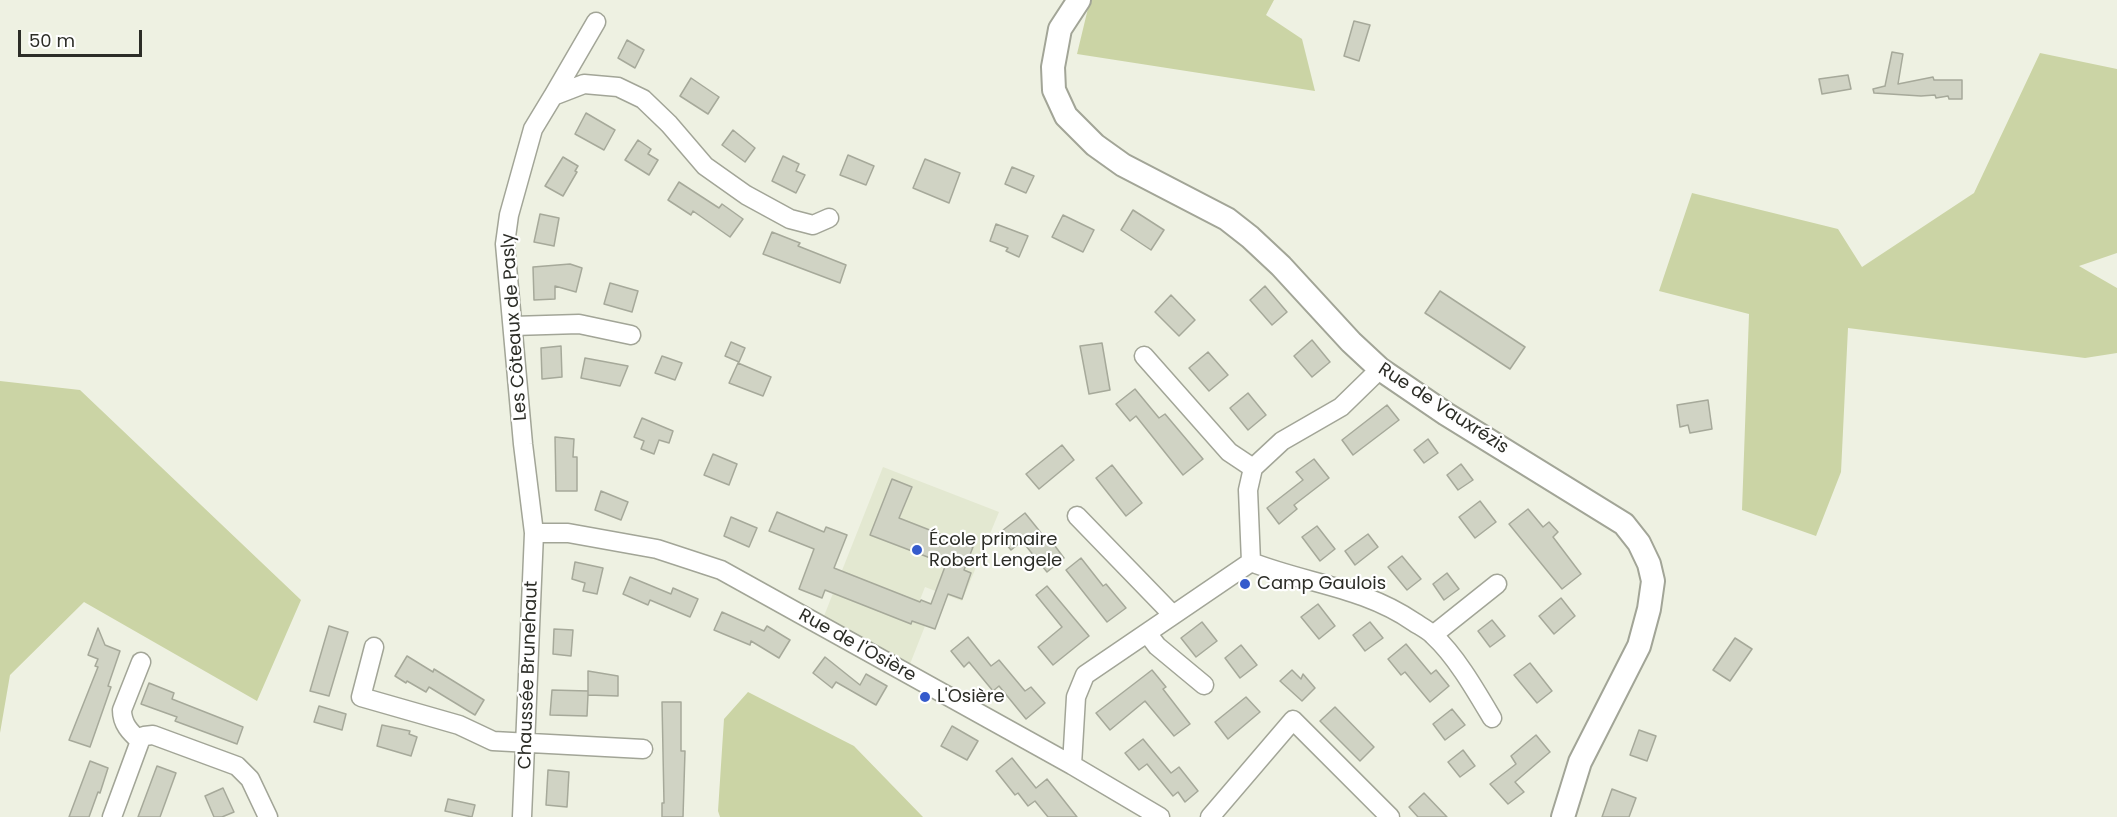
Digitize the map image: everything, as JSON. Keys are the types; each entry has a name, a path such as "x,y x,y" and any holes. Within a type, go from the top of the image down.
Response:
{"street":[{"name":"Rue de Vauxrézis","path":"1079,0 1060,29 1053,67 1054,90 1066,116 1095,145 1123,165 1227,219 1281,266 1351,342 1380,369 1446,414 1624,524 1639,543 1649,564 1653,581 1649,609 1639,646 1580,762 1563,817"},
{"name":"Les Côteaux de Pasly","path":"534,533 523,444 506,244 509,215 533,129 596,22"},
{"path":"553,96 585,84 618,87 643,99 669,124 705,166 746,195 790,219 813,225 829,218"},
{"path":"513,326 579,324 631,334"},
{"path":"1144,356 1229,452 1252,468"},
{"path":"1251,562 1248,490 1252,468 1282,441 1341,407 1380,369"},
{"path":"1077,516 1172,615"},
{"name":"Chaussée Brunehaut","path":"522,817 534,533"},
{"name":"Rue de l'Osière","path":"534,533 568,533 657,549 721,570 1072,765 1160,817"},
{"path":"1072,765 1076,697 1084,675 1251,562"},
{"path":"1251,562 1274,571 1358,594 1400,613 1433,635 1466,674 1492,718"},
{"path":"1433,635 1497,584"},
{"path":"1147,633 1157,646 1204,685"},
{"path":"374,647 361,697 459,725 493,741 643,749"},
{"path":"140,741 128,730 122,718 122,710 141,662"},
{"path":"1210,817 1293,720 1390,817"},
{"path":"112,817 140,741 144,736 153,735 237,766 250,779 268,817"}],"shaded area":[{"name":"École primaire Robert Lengele","path":"883,467 999,512 962,601 925,587 912,620 925,626 910,664 824,616"}],"green space":[{"path":"1090,0 1274,0 1266,15 1302,39 1315,91 1077,54"},
{"path":"2040,53 2117,69 2117,253 2079,266 2117,288 2117,353 2085,358 1848,328 1841,472 1816,536 1742,510 1749,314 1659,291 1692,193 1838,229 1862,267 1974,193"},
{"path":"0,381 80,390 301,600 257,701 84,602 10,675 0,733"},
{"path":"748,692 854,746 923,817 720,817 718,811 724,719"}],"building":[{"path":"1354,21 1370,25 1359,61 1344,56"},
{"path":"627,40 644,50 635,68 618,58"},
{"path":"1892,52 1903,54 1898,84 1933,77 1934,80 1962,80 1962,99 1949,99 1948,96 1936,98 1935,95 1874,93 1873,89 1885,86"},
{"path":"1848,75 1851,89 1822,94 1819,79"},
{"path":"691,78 719,97 708,114 680,96"},
{"path":"586,113 615,130 604,150 575,134"},
{"path":"733,130 755,148 745,162 722,145"},
{"path":"638,140 651,149 648,154 658,160 649,175 625,160"},
{"path":"848,155 874,166 866,185 840,175"},
{"path":"783,156 799,164 796,171 805,175 796,193 772,181"},
{"path":"563,157 578,166 563,196 545,186"},
{"path":"925,159 960,173 949,203 913,188"},
{"path":"1012,167 1034,176 1026,193 1005,184"},
{"path":"679,182 719,208 722,204 743,219 730,237 693,211 691,215 668,200"},
{"path":"1133,210 1164,230 1151,250 1121,230"},
{"path":"540,214 559,218 554,246 534,242"},
{"path":"1063,215 1094,230 1083,252 1052,237"},
{"path":"996,224 1028,236 1019,257 1006,251 1008,248 990,241"},
{"path":"772,232 800,243 798,246 846,265 840,283 763,254"},
{"path":"570,264 582,268 576,292 555,286 555,299 534,300 533,267"},
{"path":"610,283 638,291 632,312 604,304"},
{"path":"1265,286 1287,312 1272,325 1250,300"},
{"path":"1440,291 1525,347 1510,369 1425,313"},
{"path":"1171,295 1195,320 1179,336 1155,312"},
{"path":"1312,340 1330,362 1312,377 1294,356"},
{"path":"731,342 745,348 739,362 725,356"},
{"path":"1102,343 1110,390 1089,394 1080,346"},
{"path":"561,346 562,377 542,379 541,348"},
{"path":"1208,352 1228,375 1209,391 1189,368"},
{"path":"662,356 682,363 675,380 655,373"},
{"path":"585,358 628,366 620,386 581,378"},
{"path":"738,363 771,377 763,396 729,383"},
{"path":"1135,389 1159,418 1165,414 1203,459 1183,475 1136,416 1130,421 1116,404"},
{"path":"1248,393 1266,415 1248,430 1230,408"},
{"path":"1708,400 1712,429 1690,433 1688,425 1680,427 1677,405"},
{"path":"1387,405 1399,420 1353,455 1342,440"},
{"path":"642,418 673,431 669,443 659,440 654,454 641,449 644,441 634,437"},
{"path":"555,437 574,439 573,457 577,457 577,491 556,491"},
{"path":"1428,439 1438,453 1424,463 1414,450"},
{"path":"1062,445 1074,460 1039,489 1026,474"},
{"path":"713,454 737,464 729,485 704,475"},
{"path":"1314,459 1329,478 1294,505 1297,509 1279,524 1267,508 1303,480 1296,472"},
{"path":"1461,464 1473,480 1458,490 1447,475"},
{"path":"1112,465 1142,503 1126,516 1096,478"},
{"path":"892,479 912,487 899,518 973,547 964,570 971,573 962,599 948,594 935,629 912,621 911,624 825,590 822,598 799,589 814,549 769,531 777,512 824,532 826,527 847,535 834,568 920,602 921,600 931,604 946,564 870,535"},
{"path":"601,491 628,502 621,520 595,510"},
{"path":"1480,501 1496,522 1475,538 1459,517"},
{"path":"1528,509 1543,527 1549,522 1558,532 1553,537 1581,574 1562,589 1509,524"},
{"path":"1025,513 1064,558 1047,572 1022,541 1011,550 998,534"},
{"path":"731,517 757,528 749,547 724,536"},
{"path":"1317,526 1335,549 1320,561 1302,537"},
{"path":"1368,534 1378,547 1355,565 1345,551"},
{"path":"1402,556 1421,579 1407,590 1388,567"},
{"path":"1081,558 1103,586 1106,584 1126,608 1107,622 1066,570"},
{"path":"575,562 603,568 597,594 583,591 585,583 572,579"},
{"path":"1447,573 1459,589 1444,600 1433,584"},
{"path":"630,577 671,594 673,588 698,599 690,617 650,600 648,605 623,594"},
{"path":"1047,586 1089,636 1053,665 1038,647 1062,627 1036,595"},
{"path":"1561,598 1575,616 1554,634 1539,616"},
{"path":"1318,604 1335,626 1319,639 1301,617"},
{"path":"722,612 764,631 767,626 790,640 779,658 751,641 750,645 714,630"},
{"path":"1492,620 1505,636 1490,647 1478,631"},
{"path":"1202,622 1217,641 1196,657 1181,638"},
{"path":"1370,622 1383,638 1365,651 1353,635"},
{"path":"329,626 348,632 329,696 310,691"},
{"path":"98,628 105,645 120,651 108,686 111,687 90,747 69,740 98,667 95,666 98,659 88,655"},
{"path":"554,629 573,630 571,656 553,654"},
{"path":"968,637 991,666 999,660 1025,691 1031,687 1045,703 1026,719 999,686 993,691 969,662 964,667 951,651"},
{"path":"1735,638 1752,649 1730,681 1713,670"},
{"path":"1406,644 1431,674 1436,670 1449,686 1430,702 1405,672 1401,675 1388,659"},
{"path":"1241,645 1257,665 1240,678 1225,658"},
{"path":"407,656 433,672 434,669 484,700 475,715 429,687 426,692 395,676"},
{"path":"825,657 860,685 866,674 887,686 876,705 836,682 832,688 813,673"},
{"path":"1530,663 1552,691 1537,703 1514,675"},
{"path":"1152,670 1166,687 1163,689 1190,724 1174,736 1145,701 1110,730 1096,713"},
{"path":"1292,670 1301,679 1303,674 1315,688 1302,701 1280,681"},
{"path":"588,671 618,676 618,696 588,695 587,716 550,715 552,690 588,691"},
{"path":"149,683 174,693 172,699 243,727 237,744 175,721 177,717 141,704"},
{"path":"1246,697 1260,712 1228,739 1215,722"},
{"path":"662,702 681,702 681,751 685,751 683,817 662,817 662,803 664,803"},
{"path":"319,706 346,714 342,730 314,722"},
{"path":"1335,707 1374,747 1360,761 1320,721"},
{"path":"1452,709 1465,725 1445,740 1433,724"},
{"path":"382,725 410,731 409,734 417,737 411,756 377,746"},
{"path":"952,726 978,741 967,760 941,746"},
{"path":"1639,730 1656,736 1647,761 1630,755"},
{"path":"1536,735 1550,752 1515,782 1524,792 1508,804 1490,784 1516,764 1511,756"},
{"path":"1143,739 1171,773 1179,767 1198,791 1185,802 1178,792 1173,796 1147,764 1139,770 1125,753"},
{"path":"1463,750 1475,766 1460,777 1448,762"},
{"path":"1012,758 1036,788 1047,779 1077,817 1048,817 1035,801 1028,806 1018,793 1015,795 996,771"},
{"path":"90,761 108,768 100,793 98,792 89,817 69,817"},
{"path":"157,766 176,773 160,817 138,817"},
{"path":"548,770 569,772 567,807 546,805"},
{"path":"223,788 234,812 222,817 214,817 205,796"},
{"path":"1612,789 1636,798 1629,817 1602,817"},
{"path":"1424,793 1447,817 1418,817 1409,807"},
{"path":"448,799 475,805 472,817 445,811"}],"place":[{"name":"École primaire Robert Lengele","path":"917,550"},
{"name":"Camp Gaulois","path":"1245,584"},
{"name":"L'Osière","path":"925,697"}]}
